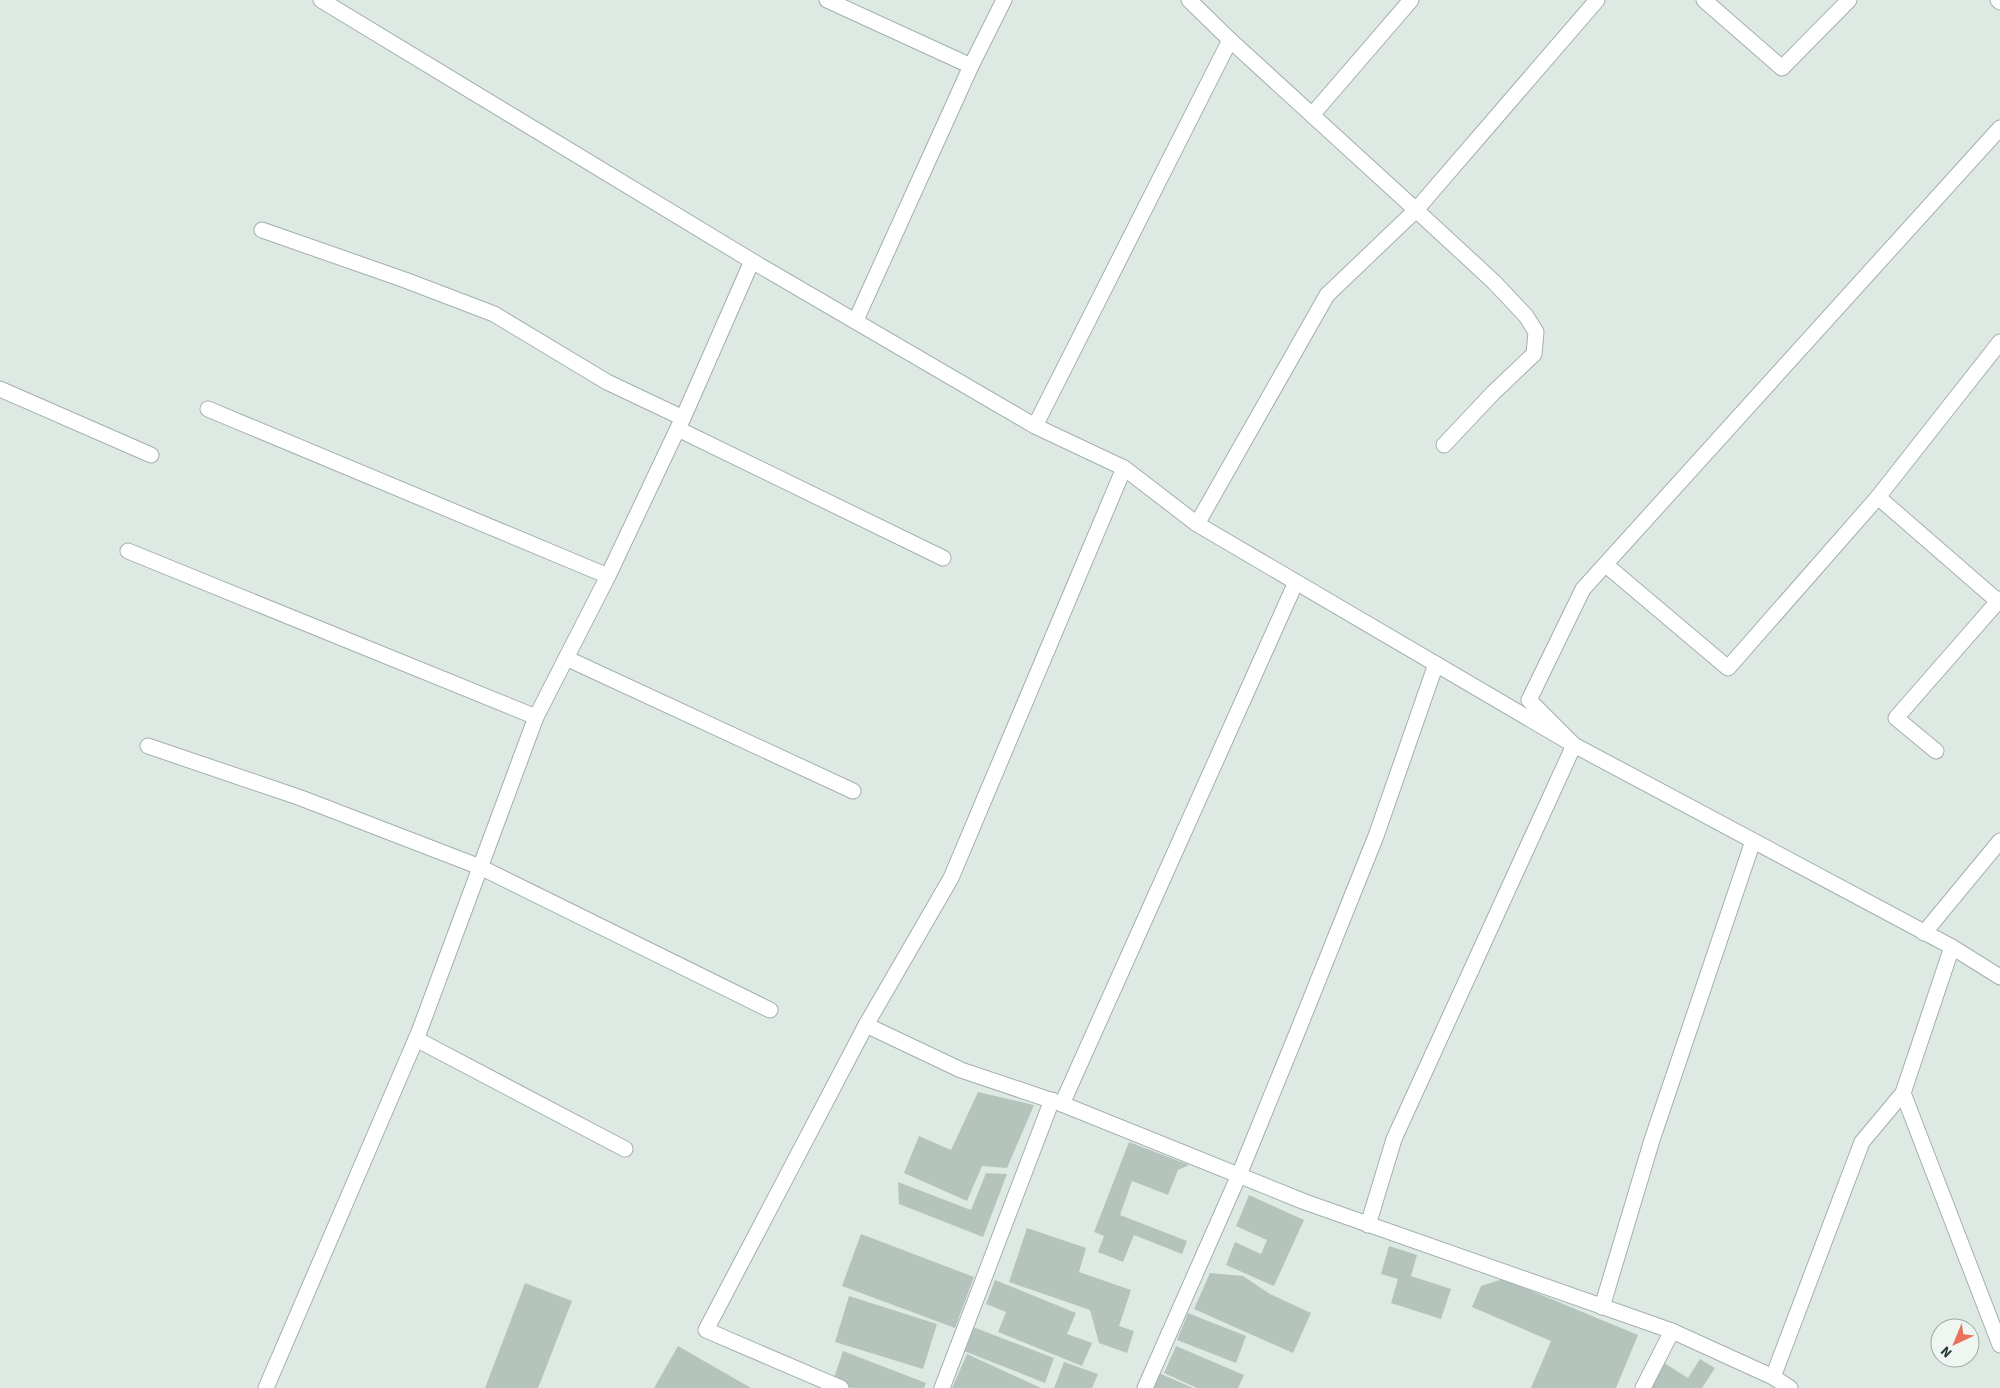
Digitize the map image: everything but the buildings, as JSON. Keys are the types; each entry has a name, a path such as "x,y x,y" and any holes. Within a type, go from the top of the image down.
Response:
{"street":[{"path":"321,0 752,261 1035,426 1124,468 1197,524 1574,745 1952,947 2000,977"},
{"path":"827,0 971,66"},
{"path":"856,320 971,66 1004,0"},
{"path":"1190,0 1230,40 1494,282 1526,316 1536,332 1534,354 1493,393 1444,445"},
{"path":"1312,115 1411,0"},
{"path":"1197,524 1327,295 1416,210 1597,0"},
{"path":"1704,0 1782,68 1849,0"},
{"path":"1035,426 1230,40"},
{"path":"1574,745 1529,700 1583,589 2000,128"},
{"path":"262,230 494,314 607,382 680,423 943,558"},
{"path":"266,1388 416,1039 536,717 608,576 680,423 752,261"},
{"path":"1606,565 1728,668 1878,497 2000,342"},
{"path":"0,389 151,455"},
{"path":"208,408 608,576"},
{"path":"841,1388 706,1330 866,1026 951,878 1124,468"},
{"path":"1878,497 1999,601 1896,718 1936,751"},
{"path":"128,552 536,717"},
{"path":"942,1388 1057,1102 1296,582"},
{"path":"566,658 853,791"},
{"path":"1144,1388 1239,1175 1376,836 1436,664"},
{"path":"1368,1225 1394,1139 1574,745"},
{"path":"148,746 301,798 480,867 770,1010"},
{"path":"1602,1307 1652,1140 1753,841"},
{"path":"1924,933 2000,841"},
{"path":"1773,1377 1862,1142 1903,1093 1952,947"},
{"path":"866,1026 960,1070 1057,1102 1368,1225 1672,1331 1773,1377 1790,1388"},
{"path":"416,1039 625,1149"},
{"path":"1903,1093 2000,1345"},
{"path":"1643,1388 1672,1331"}]}
